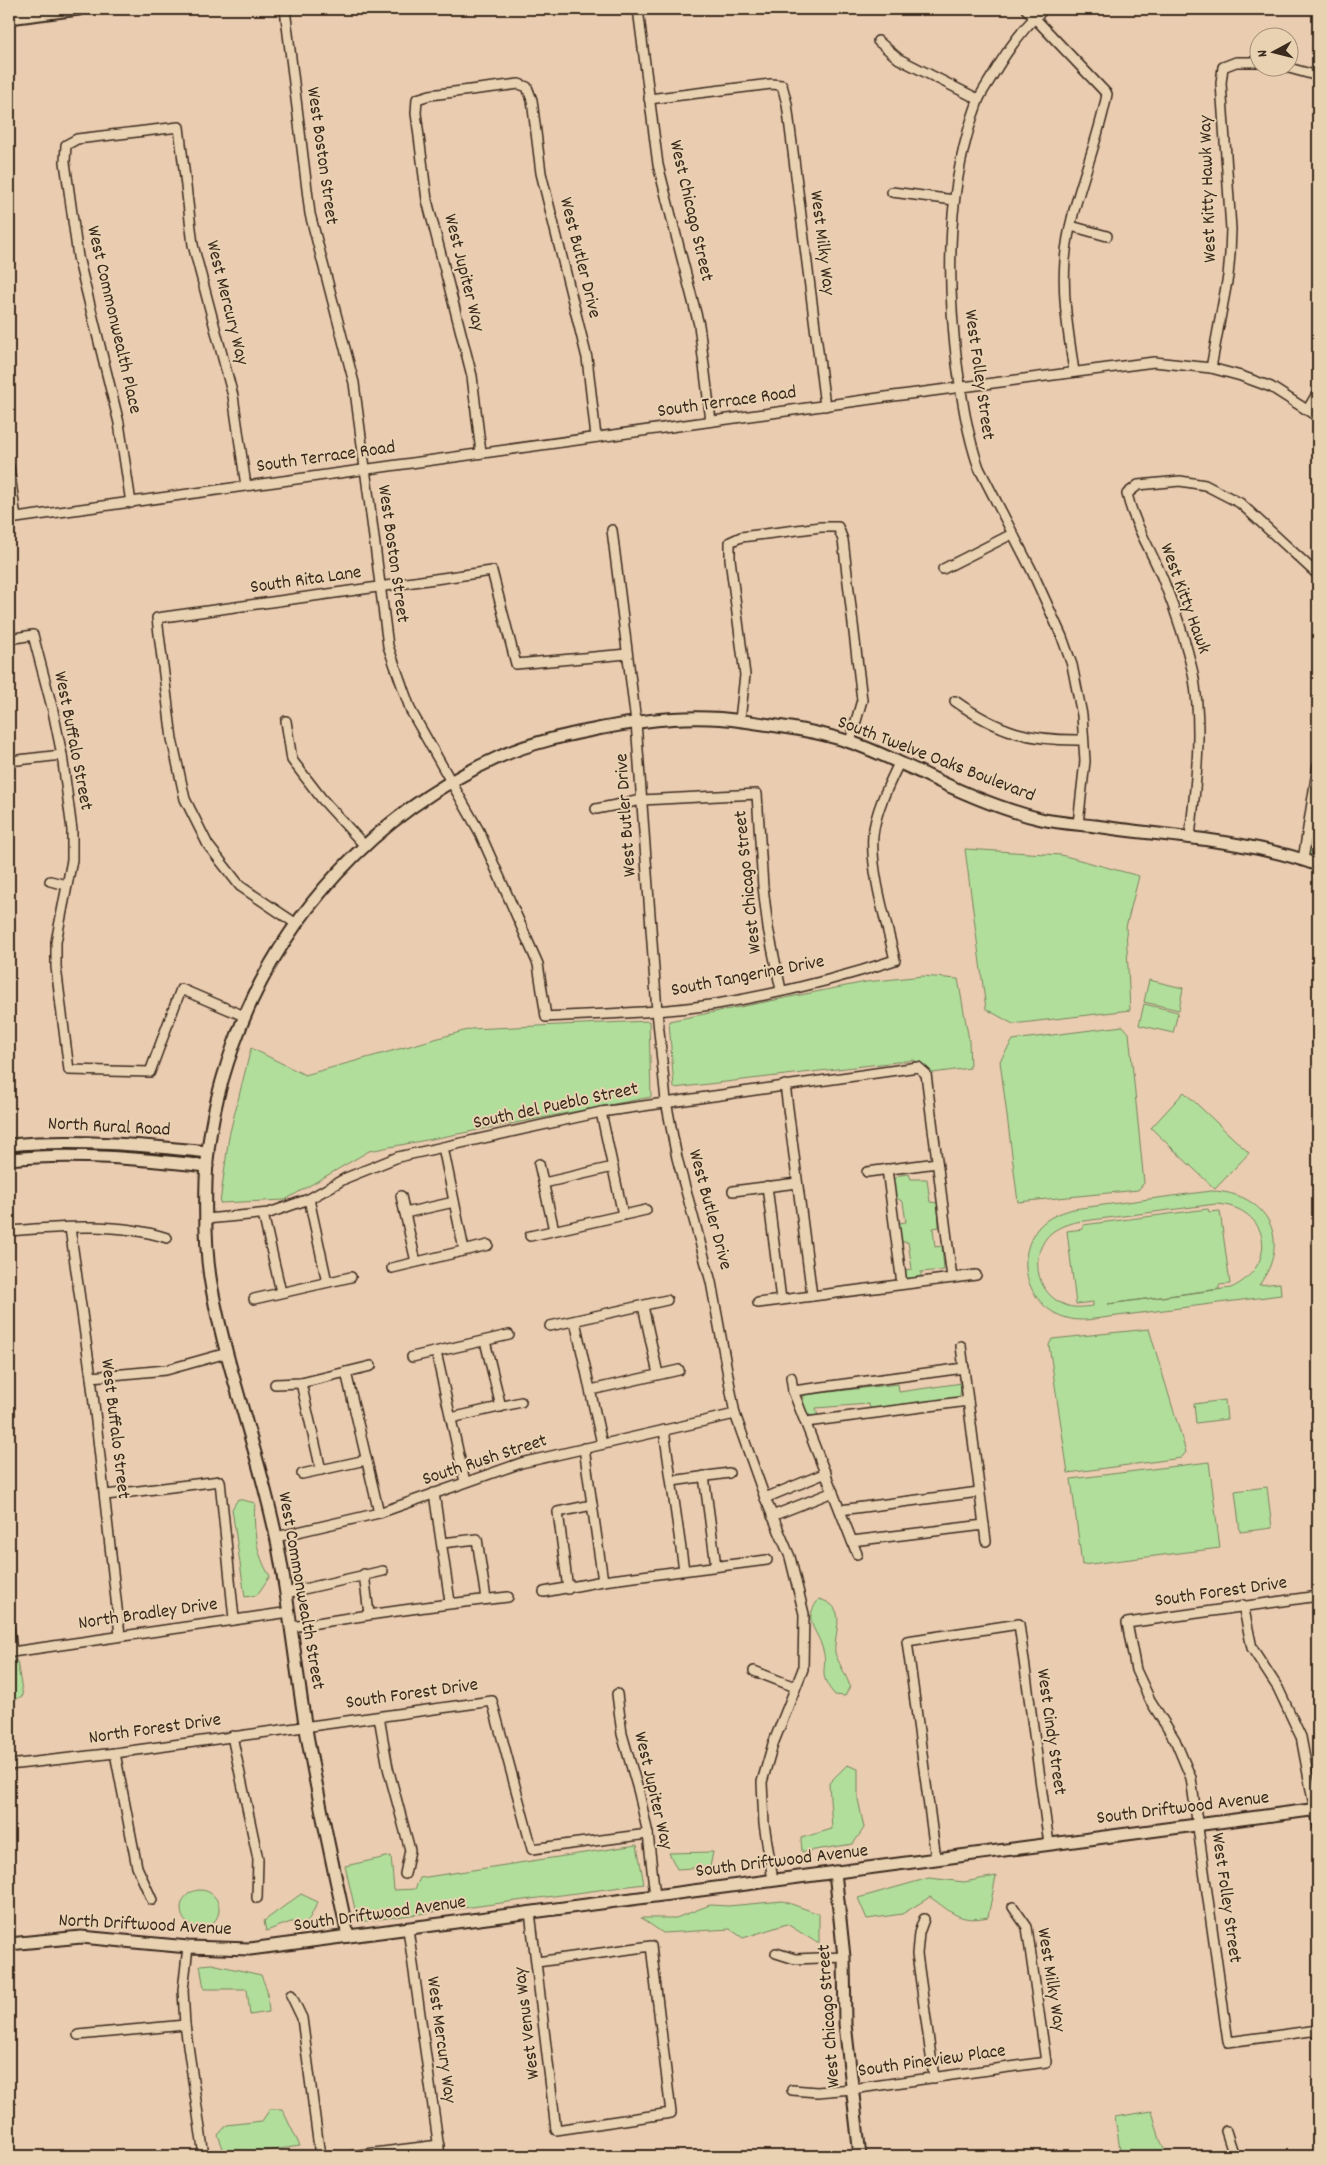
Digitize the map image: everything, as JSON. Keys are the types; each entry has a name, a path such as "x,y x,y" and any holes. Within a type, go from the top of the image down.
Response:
{"street":[{"path":"9,18 80,9"},
{"name":"West Boston Street","path":"284,9 310,214 354,383 388,646 411,711 479,831 538,964 546,1017"},
{"name":"West Chicago Street","path":"638,9 658,165 699,325 711,422"},
{"path":"1026,9 1107,94 1071,226 1065,260 1064,301 1074,372"},
{"name":"West Folley Street","path":"1044,9 1034,17 1005,55 978,98 966,140 954,200 950,246 950,290 952,325 960,387 971,445 979,468 1062,637 1079,695 1085,761 1078,824"},
{"path":"878,41 899,59 978,98"},
{"name":"West Kitty Hawk Way","path":"1211,368 1228,276 1231,229 1221,83 1223,67 1236,62 1250,62"},
{"path":"1300,71 1318,76"},
{"name":"West Butler Drive","path":"417,99 430,95 518,84 528,87 532,100 541,174 587,358 596,437"},
{"name":"West Milky Way","path":"649,99 771,84 782,85 787,104 825,406"},
{"name":"West Jupiter Way","path":"417,99 416,113 427,200 472,376 481,453"},
{"name":"West Mercury Way","path":"66,145 77,139 179,127 193,245 233,396 246,486"},
{"name":"West Commonwealth Place","path":"66,145 66,162 78,257 120,423 131,503"},
{"path":"892,192 954,200"},
{"path":"1071,226 1107,236"},
{"name":"South Terrace Road","path":"12,519 596,437 1154,362 1211,368 1241,376 1271,388 1308,409 1318,417"},
{"path":"1308,409 1318,392"},
{"path":"9,466 12,519"},
{"name":"West Kitty Hawk","path":"1190,837 1198,757 1198,712 1193,674 1184,635 1167,590 1130,508 1127,494 1138,485 1180,481 1205,484 1240,503 1318,575"},
{"path":"740,720 745,675 730,559 730,542 741,537 821,527 838,528 843,540 862,700 850,742"},
{"name":"West Butler Drive","path":"612,530 636,722 657,1011 666,1101 677,1158 711,1282 735,1414 772,1516 790,1557 804,1614 803,1669 773,1744 762,1782 764,1824 773,1880"},
{"path":"943,569 1012,534"},
{"name":"South Rita Lane","path":"295,923 240,886 208,845 185,799 172,739 157,618 492,571 516,664 627,654"},
{"name":"West Buffalo Street","path":"9,639 33,635 53,711 62,755 72,830 72,860 56,942 56,967 69,1070 150,1072 181,989 244,1016"},
{"path":"956,701 974,714 1001,729 1050,740 1083,740"},
{"name":"South Twelve Oaks Boulevard","path":"207,1166 218,1089 244,1016 272,961 295,923 328,882 365,846 405,812 452,782 502,756 558,737 662,718 740,720 850,742 1006,809 1046,820 1252,846 1318,865"},
{"path":"286,721 292,760 322,799 365,846"},
{"path":"9,761 62,755"},
{"name":"South Tangerine Drive","path":"546,1017 657,1011 717,1004 840,976 895,960 873,860 873,835 879,808 899,762"},
{"path":"1303,860 1318,765"},
{"name":"West Chicago Street","path":"642,800 757,794 763,887 768,928 781,990"},
{"path":"596,809 642,800"},
{"path":"50,881 67,884"},
{"name":"South del Pueblo Street","path":"206,1219 263,1214 309,1199 379,1164 398,1157 601,1112 666,1101 915,1067 923,1070 926,1074 937,1163"},
{"path":"785,1085 812,1296"},
{"path":"601,1112 623,1215"},
{"name":"North Rural Road","path":"9,1145 69,1142 116,1143 208,1152"},
{"path":"443,1147 464,1250"},
{"name":"North Rural Road","path":"9,1159 70,1155 106,1156 207,1166"},
{"path":"866,1172 937,1163 952,1278"},
{"path":"539,1164 554,1230"},
{"name":"West Commonwealth Street","path":"207,1166 206,1219 211,1285 276,1537 290,1612 306,1725 348,1936"},
{"path":"544,1183 613,1167"},
{"path":"887,1170 902,1284"},
{"path":"733,1191 797,1183"},
{"path":"768,1186 781,1300"},
{"path":"401,1196 416,1262"},
{"path":"309,1199 327,1282"},
{"path":"405,1213 454,1202"},
{"path":"530,1236 646,1210"},
{"path":"263,1214 281,1292"},
{"path":"9,1231 70,1228 129,1230 167,1238"},
{"name":"West Buffalo Street","path":"70,1228 106,1495 120,1635"},
{"path":"392,1268 488,1246"},
{"path":"758,1303 976,1275"},
{"path":"254,1299 351,1277"},
{"path":"550,1326 667,1300"},
{"path":"643,1306 658,1374"},
{"path":"575,1321 602,1444"},
{"path":"412,1357 509,1335"},
{"path":"485,1341 500,1407"},
{"path":"961,1346 986,1541"},
{"path":"436,1352 465,1482"},
{"path":"91,1377 166,1370 227,1353"},
{"path":"275,1384 301,1383 371,1366"},
{"path":"794,1391 964,1368"},
{"path":"591,1390 679,1370"},
{"path":"346,1372 379,1513"},
{"path":"791,1376 794,1391 857,1554"},
{"path":"301,1383 321,1470"},
{"path":"806,1422 968,1401"},
{"path":"451,1418 521,1402"},
{"name":"South Rush Street","path":"276,1537 379,1513 520,1462 735,1414"},
{"path":"664,1430 684,1570"},
{"path":"584,1448 603,1581"},
{"path":"302,1474 366,1460"},
{"path":"672,1481 730,1473"},
{"path":"766,1498 826,1473"},
{"path":"704,1476 716,1566"},
{"path":"106,1495 220,1481 234,1619"},
{"path":"772,1516 833,1492"},
{"path":"840,1510 979,1492"},
{"path":"434,1493 450,1602"},
{"path":"568,1589 558,1512 592,1505"},
{"path":"852,1541 984,1525"},
{"path":"442,1543 477,1539 486,1599"},
{"path":"544,1592 603,1581 767,1560"},
{"path":"286,1593 383,1571"},
{"path":"364,1574 368,1614"},
{"name":"South Forest Drive","path":"1127,1623 1243,1605 1318,1596"},
{"path":"292,1627 450,1602 508,1597"},
{"path":"1243,1605 1252,1648 1278,1688 1300,1737 1317,1809 1318,1827"},
{"name":"North Bradley Drive","path":"9,1627 12,1652 290,1612"},
{"name":"West Folley Street","path":"1127,1623 1136,1670 1150,1700 1175,1740 1191,1778 1199,1824 1228,2042 1318,2030"},
{"name":"West Cindy Street","path":"936,1859 907,1641 1019,1624 1049,1844"},
{"path":"754,1671 795,1688"},
{"name":"West Jupiter Way","path":"617,1694 622,1734 639,1793 648,1834 655,1896"},
{"name":"South Forest Drive","path":"306,1725 492,1701 532,1849 648,1834"},
{"path":"379,1717 388,1768 410,1850 405,1874"},
{"name":"North Forest Drive","path":"9,1765 115,1753 306,1725"},
{"path":"232,1736 258,1859 257,1898"},
{"path":"115,1753 137,1867 152,1900"},
{"name":"South Driftwood Avenue","path":"250,1949 1317,1809"},
{"name":"West Chicago Street","path":"835,1872 844,1958 845,2024 860,2156"},
{"name":"West Milky Way","path":"1013,1907 1027,1926 1046,2062"},
{"name":"West Venus Way","path":"530,1912 556,2130 671,2113 651,1946 537,1962"},
{"path":"924,1919 919,1934 917,1954 934,2078"},
{"name":"West Mercury Way","path":"408,1929 440,2156"},
{"name":"North Driftwood Avenue","path":"9,1944 81,1938 188,1947 250,1949"},
{"path":"188,1947 184,1990 185,2025 204,2156"},
{"path":"776,1953 795,1959 844,1958"},
{"path":"292,1995 302,2018 320,2156"},
{"path":"78,2035 185,2025"},
{"name":"South Pineview Place","path":"792,2090 817,2092 852,2089 1046,2062"},
{"path":"1226,2131 1234,2156"},
{"path":"350,2156 439,2145"}],"green space":[{"path":"1318,765 1318,865 1303,860"},
{"path":"965,849 1061,855 1139,876 1126,927 1130,1010 1013,1024 986,1009"},
{"path":"923,976 958,979 969,1040 970,1068 932,1073 914,1060 674,1088 669,1021 866,982"},
{"path":"1149,980 1183,988 1179,1010 1144,1002"},
{"path":"1144,1004 1178,1012 1173,1033 1139,1025"},
{"path":"649,1021 651,1097 369,1151 285,1200 220,1203 229,1136 251,1048 305,1075 471,1029"},
{"path":"1123,1026 1129,1033 1144,1183 1138,1190 1018,1202 1000,1061 1013,1040"},
{"path":"1184,1092 1249,1153 1215,1189 1151,1128"},
{"path":"909,1174 911,1179 927,1179 930,1202 938,1203 939,1227 933,1228 935,1247 942,1246 944,1270 921,1272 921,1280 911,1281 904,1275 905,1270 912,1269 908,1242 901,1242 899,1223 906,1222 903,1202 895,1197 892,1180 900,1175"},
{"path":"1211,1191 1231,1193 1247,1200 1260,1209 1269,1222 1274,1236 1274,1251 1269,1268 1259,1285 1280,1283 1281,1295 1086,1320 1067,1318 1053,1312 1042,1304 1028,1280 1026,1267 1031,1239 1039,1227 1050,1218 1073,1209","holes":["1216,1204 1234,1208 1248,1215 1257,1226 1262,1238 1262,1252 1257,1266 1247,1278 1231,1288 1108,1304 1219,1289 1219,1285 1230,1284 1220,1211 1209,1212 1208,1209 1083,1225 1083,1229 1067,1231 1076,1304 1093,1302 1093,1306 1067,1306 1046,1291 1041,1282 1038,1272 1038,1261 1044,1241 1051,1233 1066,1225 1076,1222"]},
{"path":"1149,1329 1186,1452 1181,1458 1068,1473 1049,1345 1052,1339"},
{"path":"962,1383 959,1400 871,1409 868,1404 816,1408 818,1417 811,1416 803,1408 804,1395 898,1384 899,1392"},
{"path":"1225,1400 1227,1419 1196,1423 1194,1404"},
{"path":"1209,1462 1220,1548 1082,1565 1071,1479"},
{"path":"1267,1487 1272,1528 1240,1532 1235,1491"},
{"path":"238,1499 255,1503 256,1541 261,1559 270,1576 257,1595 245,1597 232,1509"},
{"path":"819,1599 829,1603 837,1614 835,1653 850,1686 845,1696 835,1695 824,1676 824,1654 811,1621 812,1612"},
{"path":"9,1657 17,1661 23,1696 9,1702"},
{"path":"847,1765 858,1769 858,1799 864,1828 853,1844 802,1852 801,1838 832,1829 829,1783"},
{"path":"637,1845 644,1884 358,1922 345,1866 391,1856 394,1890 415,1889 420,1878"},
{"path":"713,1852 710,1867 677,1869 669,1853"},
{"path":"996,1876 988,1917 978,1919 963,1918 930,1897 902,1914 867,1919 858,1898 929,1878 964,1882"},
{"path":"200,1890 213,1896 219,1909 213,1922 200,1928 187,1922 181,1909 187,1896"},
{"path":"301,1894 318,1902 307,1923 291,1922 266,1931 264,1921"},
{"path":"783,1901 819,1914 819,1944 787,1924 743,1938 730,1929 663,1933 641,1918 676,1918 710,1905 728,1906"},
{"path":"212,1964 261,1975 267,1990 269,2012 250,2015 247,1989 204,1989 200,1965"},
{"path":"270,2109 282,2109 300,2146 237,2155 224,2151 218,2135 227,2125 262,2121"},
{"path":"1152,2111 1160,2140 1168,2156 1121,2156 1115,2117"}]}
